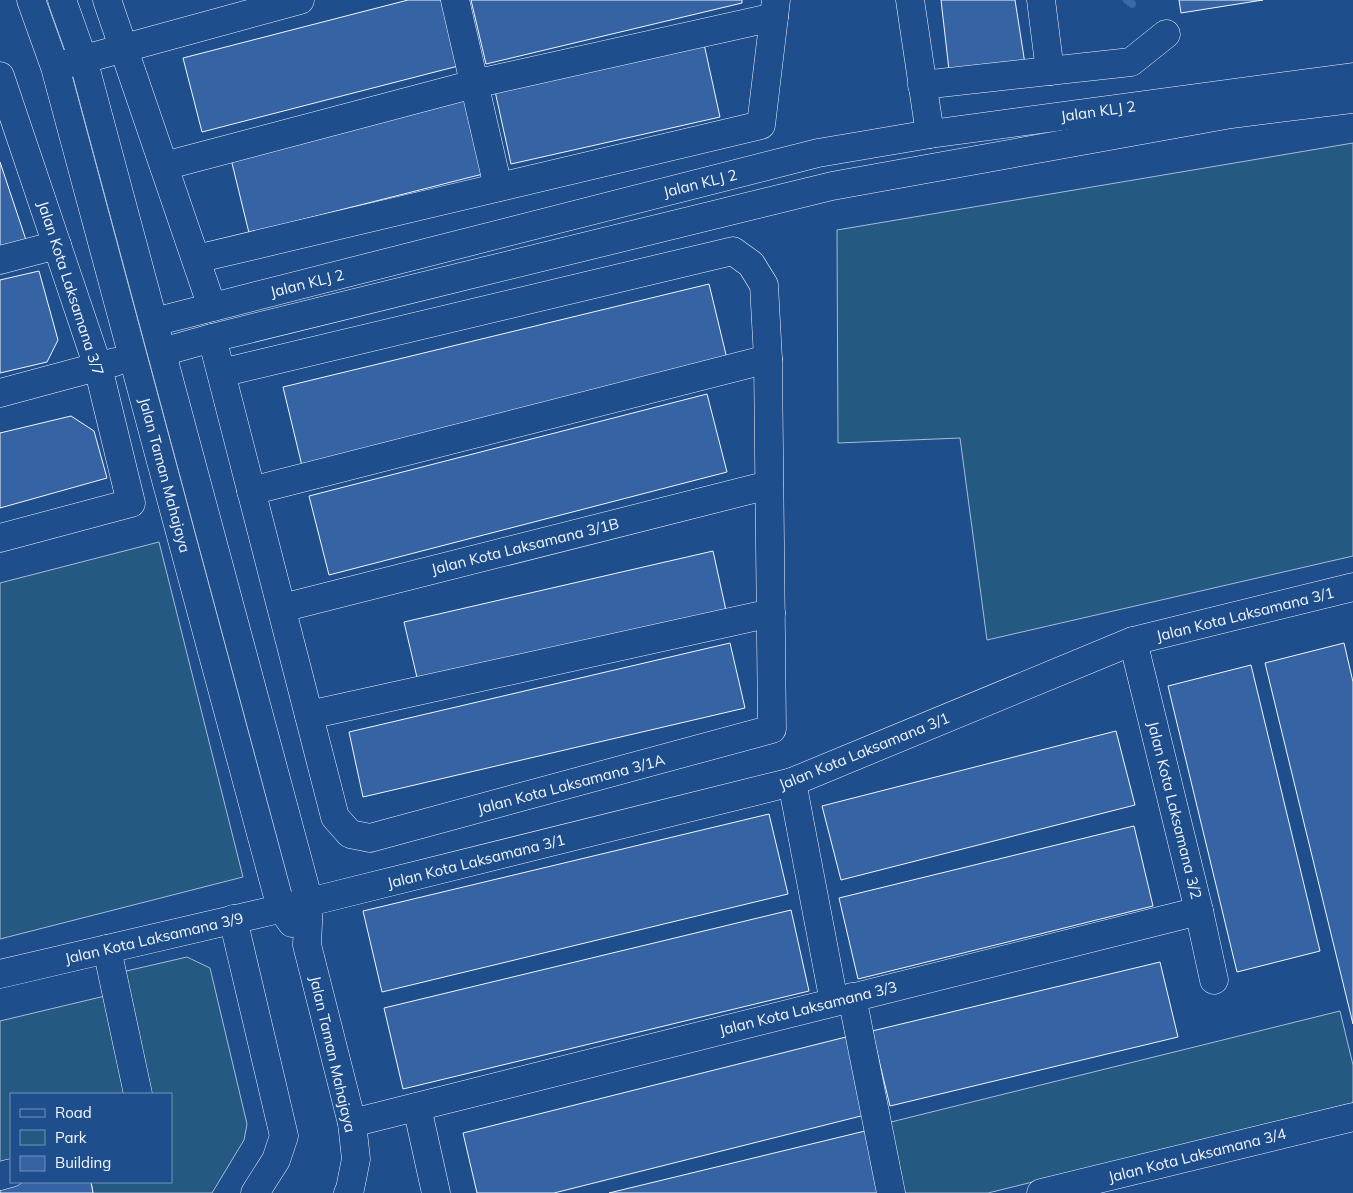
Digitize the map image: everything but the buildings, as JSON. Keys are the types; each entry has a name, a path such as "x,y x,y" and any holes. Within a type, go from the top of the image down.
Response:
{"street":[{"path":"0,393 98,367 148,344 140,336 114,284 55,67 31,0"},
{"name":"Jalan Taman Mahajaya","path":"62,0 83,59 148,344 309,902 307,944 352,1123 356,1159 348,1193"},
{"path":"107,0 212,307"},
{"path":"55,67 300,0"},
{"path":"454,0 498,187"},
{"path":"910,0 930,134"},
{"path":"1041,0 1050,71"},
{"path":"164,166 474,84 775,9 761,125 196,259"},
{"path":"922,85 1131,62 1166,34"},
{"name":"Jalan Kota Laksamana 3/7","path":"0,76 98,367 131,503 0,538"},
{"name":"Jalan KLJ 2","path":"148,344 212,338 832,186 1353,78"},
{"name":"Jalan KLJ 2","path":"148,344 212,307 818,153 930,134 1230,104 1353,99"},
{"path":"0,260 57,245"},
{"path":"212,338 251,491 282,608 309,715 770,613 768,359 764,285 751,264 732,251 221,373"},
{"name":"Jalan Taman Mahajaya","path":"148,344 144,354 150,419 281,908 307,944"},
{"path":"251,491 768,359"},
{"name":"Jalan Kota Laksamana 3/1B","path":"282,608 769,485"},
{"name":"Jalan Kota Laksamana 3/1","path":"309,902 792,782 1134,641 1353,587"},
{"name":"Jalan Kota Laksamana 3/1A","path":"309,715 335,817 350,834 370,838 772,729 770,613"},
{"name":"Jalan Kota Laksamana 3/2","path":"1134,641 1214,980"},
{"path":"792,782 890,1193"},
{"name":"Jalan Kota Laksamana 3/9","path":"0,974 309,902"},
{"name":"Jalan Kota Laksamana 3/3","path":"352,1123 1199,911"},
{"path":"233,919 284,1136 276,1160 255,1193"},
{"path":"107,949 138,1093"},
{"path":"417,1107 436,1193"},
{"name":"Jalan Kota Laksamana 3/4","path":"1041,1193 1353,1116"}],"green space":[{"path":"1353,143 1353,556 987,640 960,438 838,443 837,230"},
{"path":"159,542 243,877 0,939 0,583"},
{"path":"187,957 210,968 247,1124 244,1140 212,1193 93,1193 91,1183 172,1183 172,1093 147,1093 122,972"},
{"path":"105,996 132,1093 10,1093 10,1167 0,1170 0,1021"},
{"path":"1340,1011 1353,1065 1353,1103 988,1193 904,1193 887,1123"}],"waterway":[{"path":"1127,0 1132,4"}]}
